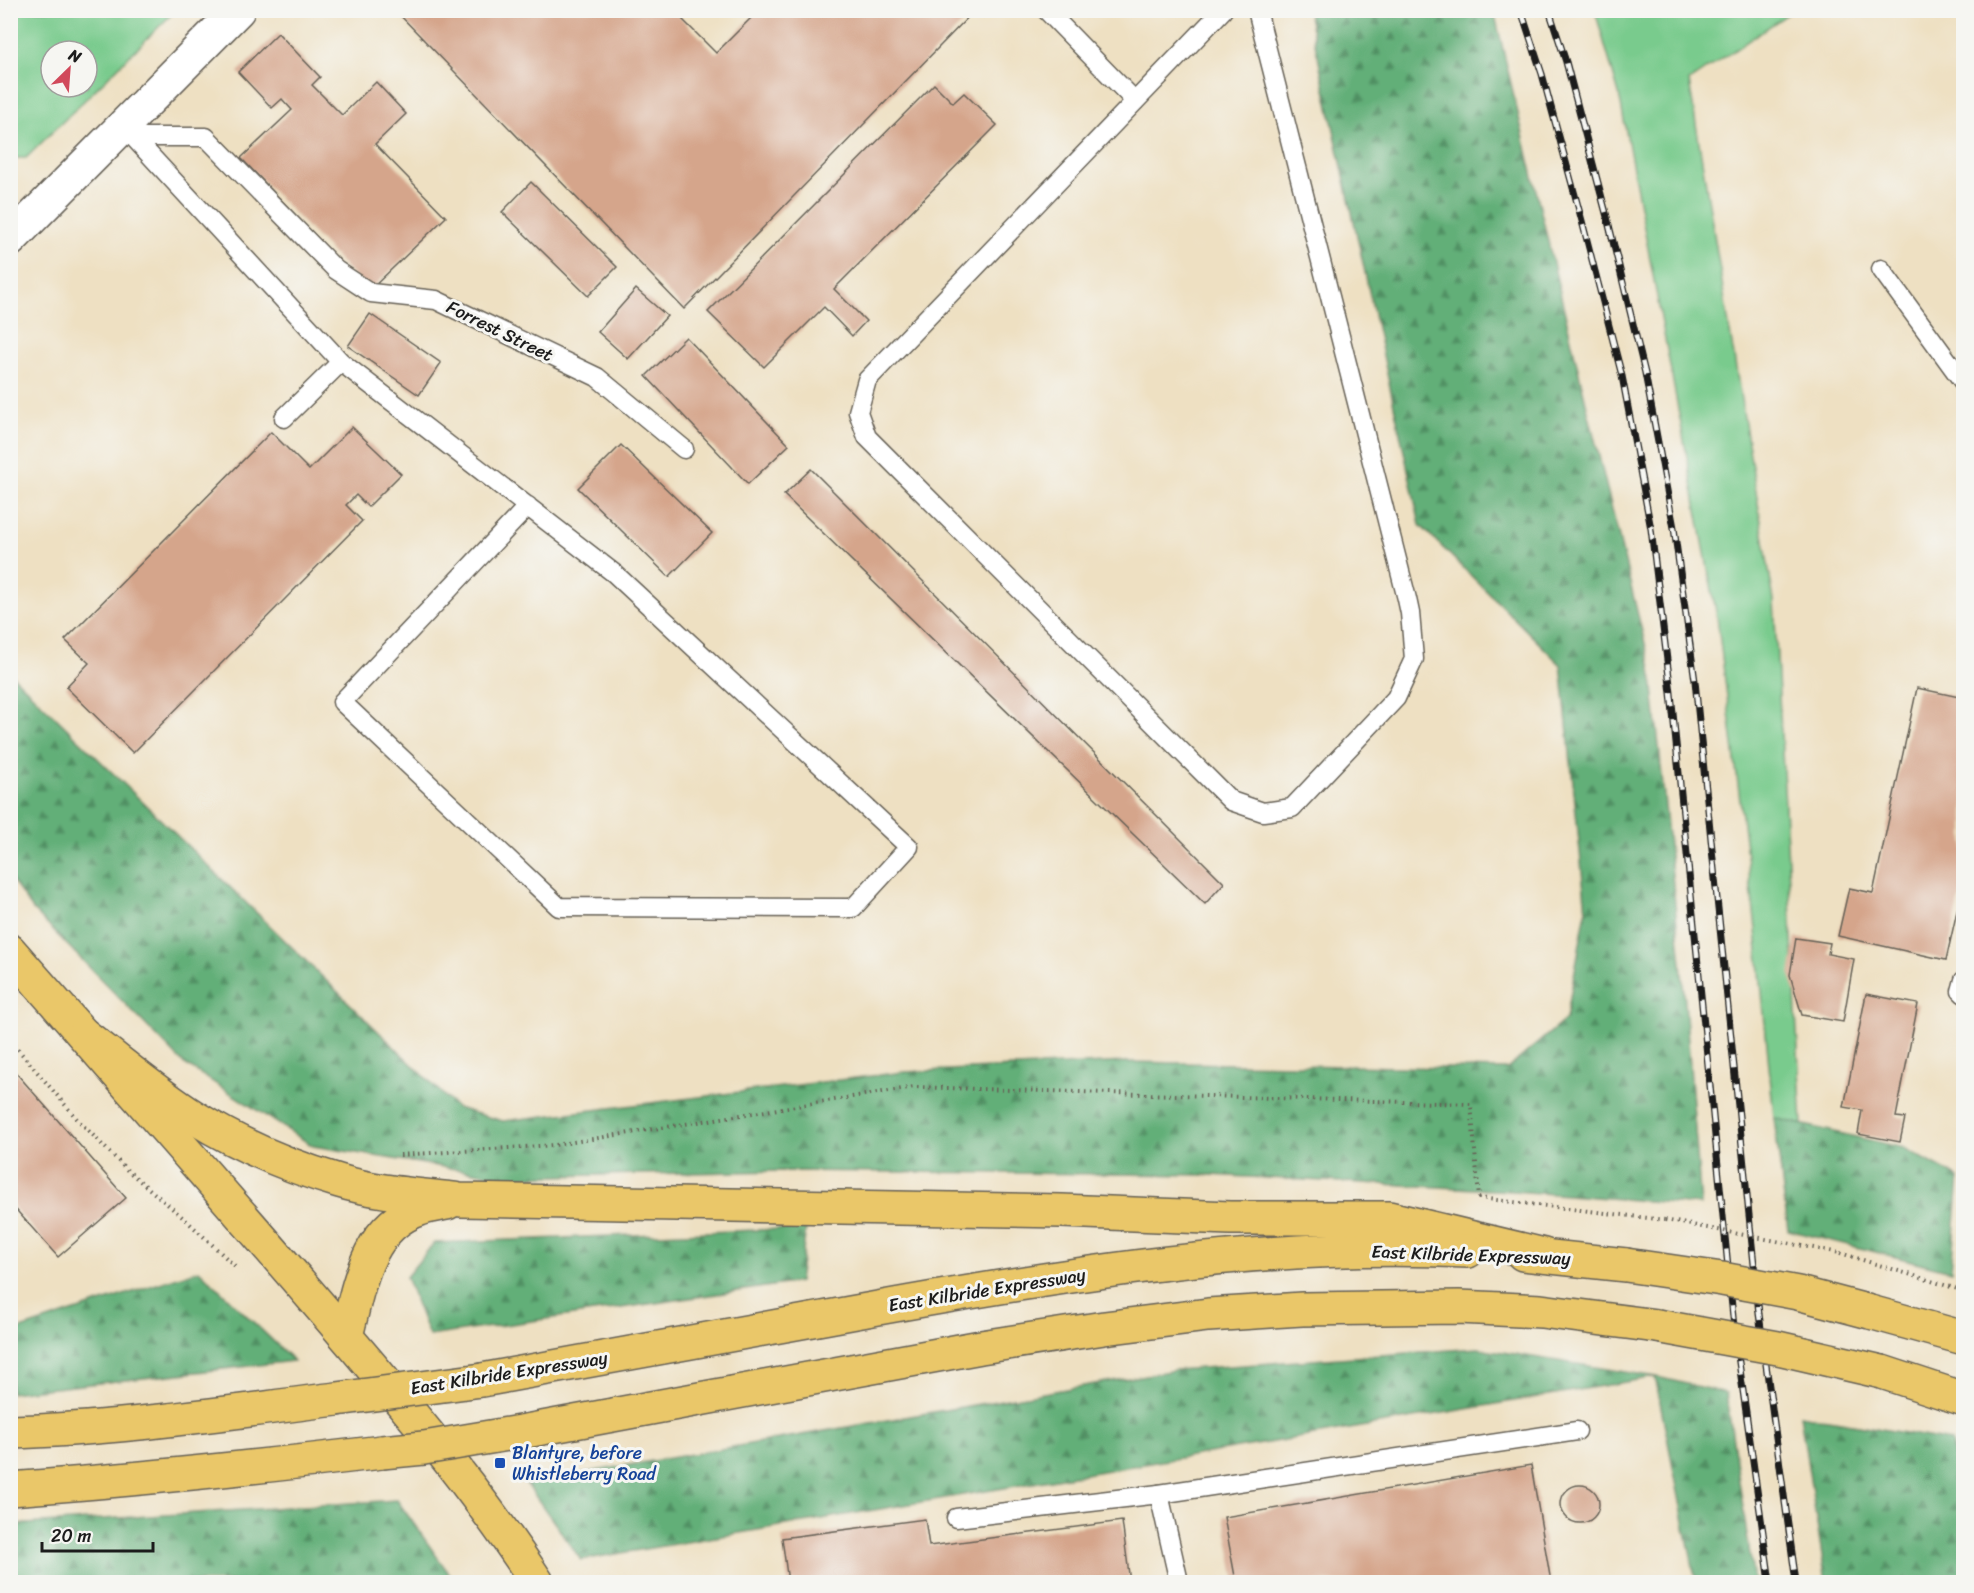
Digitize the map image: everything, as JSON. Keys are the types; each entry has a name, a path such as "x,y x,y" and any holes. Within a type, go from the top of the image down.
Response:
{"main road":[{"path":"10,951 423,1427 537,1582"},
{"path":"84,1035 193,1116 261,1152 290,1165 341,1182 393,1191 460,1200 1062,1211 1230,1218 1389,1218 1544,1255"},
{"path":"346,1336 365,1264 378,1240 399,1220 418,1209 460,1200"},
{"name":"East Kilbride Expressway","path":"10,1432 184,1418 482,1380 982,1289 1137,1266 1226,1256 1320,1250 1431,1250 1544,1255 1722,1278 1798,1293 1964,1338"},
{"path":"10,1489 230,1470 424,1448 981,1347 1208,1315 1302,1309 1459,1306 1541,1311 1656,1326 1778,1348 1882,1372 1953,1396"}],"street":[{"path":"10,240 129,132 238,10"}],"lane":[{"path":"1046,10 1135,101"},
{"path":"1223,10 867,380 858,412 867,437 1231,801 1263,812 1292,808 1396,698 1414,659 1407,599 1257,10"},
{"path":"129,132 341,362 615,574 909,847 853,908 559,907 342,702 528,507"},
{"name":"Forrest Street","path":"129,132 206,137 336,270 370,293 436,300 597,377 684,449"},
{"path":"1881,269 1964,383"},
{"path":"284,418 341,362"},
{"path":"1964,980 1961,991 1964,994"},
{"path":"956,1518 1159,1494 1577,1431"},
{"path":"1159,1494 1179,1582"}],"path":[{"path":"10,1040 78,1120 127,1170 187,1221 237,1269"},
{"path":"394,1155 555,1145 915,1088 1471,1104 1479,1198 1665,1220 1840,1253 1964,1291"}],"green space":[{"path":"11,10 175,11 99,86 99,39 39,39 39,99 86,99 26,158 11,158"},
{"path":"1308,11 1494,11 1651,668 1685,1002 1701,1205 1513,1191 1210,1175 782,1171 505,1177 313,1146 183,1063 33,910 11,879 11,674 457,1108 503,1121 904,1072 1127,1062 1507,1069 1566,1019 1586,911 1561,665 1420,525"},
{"path":"1595,11 1792,11 1689,81 1774,601 1802,1125 1774,1118 1755,920 1717,617 1619,94"},
{"path":"1774,1118 1904,1148 1959,1178 1951,1271 1788,1230"},
{"path":"806,1228 799,1282 429,1336 406,1277 434,1243"},
{"path":"199,1270 294,1361 11,1393 11,1332"},
{"path":"1478,1348 1657,1377 1726,1393 1754,1582 1696,1582 1655,1377 581,1560 526,1483 1175,1370"},
{"path":"1800,1415 1951,1441 1963,1498 1963,1582 1826,1582"},
{"path":"397,1500 455,1582 11,1582 11,1525"}],"building":[{"path":"395,10 673,10 716,53 759,10 975,10 684,309"},
{"path":"278,33 320,77 312,85 342,115 376,82 406,114 375,144 446,217 369,291 241,158 292,110 282,99 272,108 238,72"},
{"path":"934,84 953,103 964,93 997,125 834,289 866,321 852,336 824,307 764,367 708,312"},
{"path":"531,182 617,267 588,296 502,212"},
{"path":"636,289 667,316 628,359 598,332"},
{"path":"370,314 441,363 419,395 348,346"},
{"path":"686,337 789,445 748,484 646,376"},
{"path":"352,427 401,474 368,507 356,495 346,505 362,521 133,753 66,687 89,663 65,640 271,432 309,470"},
{"path":"621,445 712,533 669,577 578,488"},
{"path":"811,469 1224,883 1205,904 784,495"},
{"path":"1917,688 1964,698 1964,880 1946,960 1838,936 1849,888 1873,893"},
{"path":"1796,938 1830,943 1828,954 1854,959 1843,1022 1802,1015 1790,975"},
{"path":"1866,994 1918,1004 1896,1117 1905,1118 1900,1142 1858,1134 1862,1110 1844,1107"},
{"path":"10,1066 126,1198 58,1257 10,1203"},
{"path":"1531,1465 1551,1582 1236,1582 1224,1517"},
{"path":"1580,1485 1593,1491 1599,1504 1593,1517 1580,1523 1567,1517 1561,1504 1567,1491"},
{"path":"925,1519 929,1546 1122,1521 1130,1582 788,1582 782,1538"}],"railway":[{"path":"1521,10 1542,74 1622,376 1651,529 1671,693 1734,1327 1770,1582"},
{"path":"1549,10 1566,62 1607,217 1645,373 1674,528 1695,681 1759,1314 1796,1582"}],"place":[{"name":"Blantyre, before Whistleberry Road","path":"500,1463"}]}
